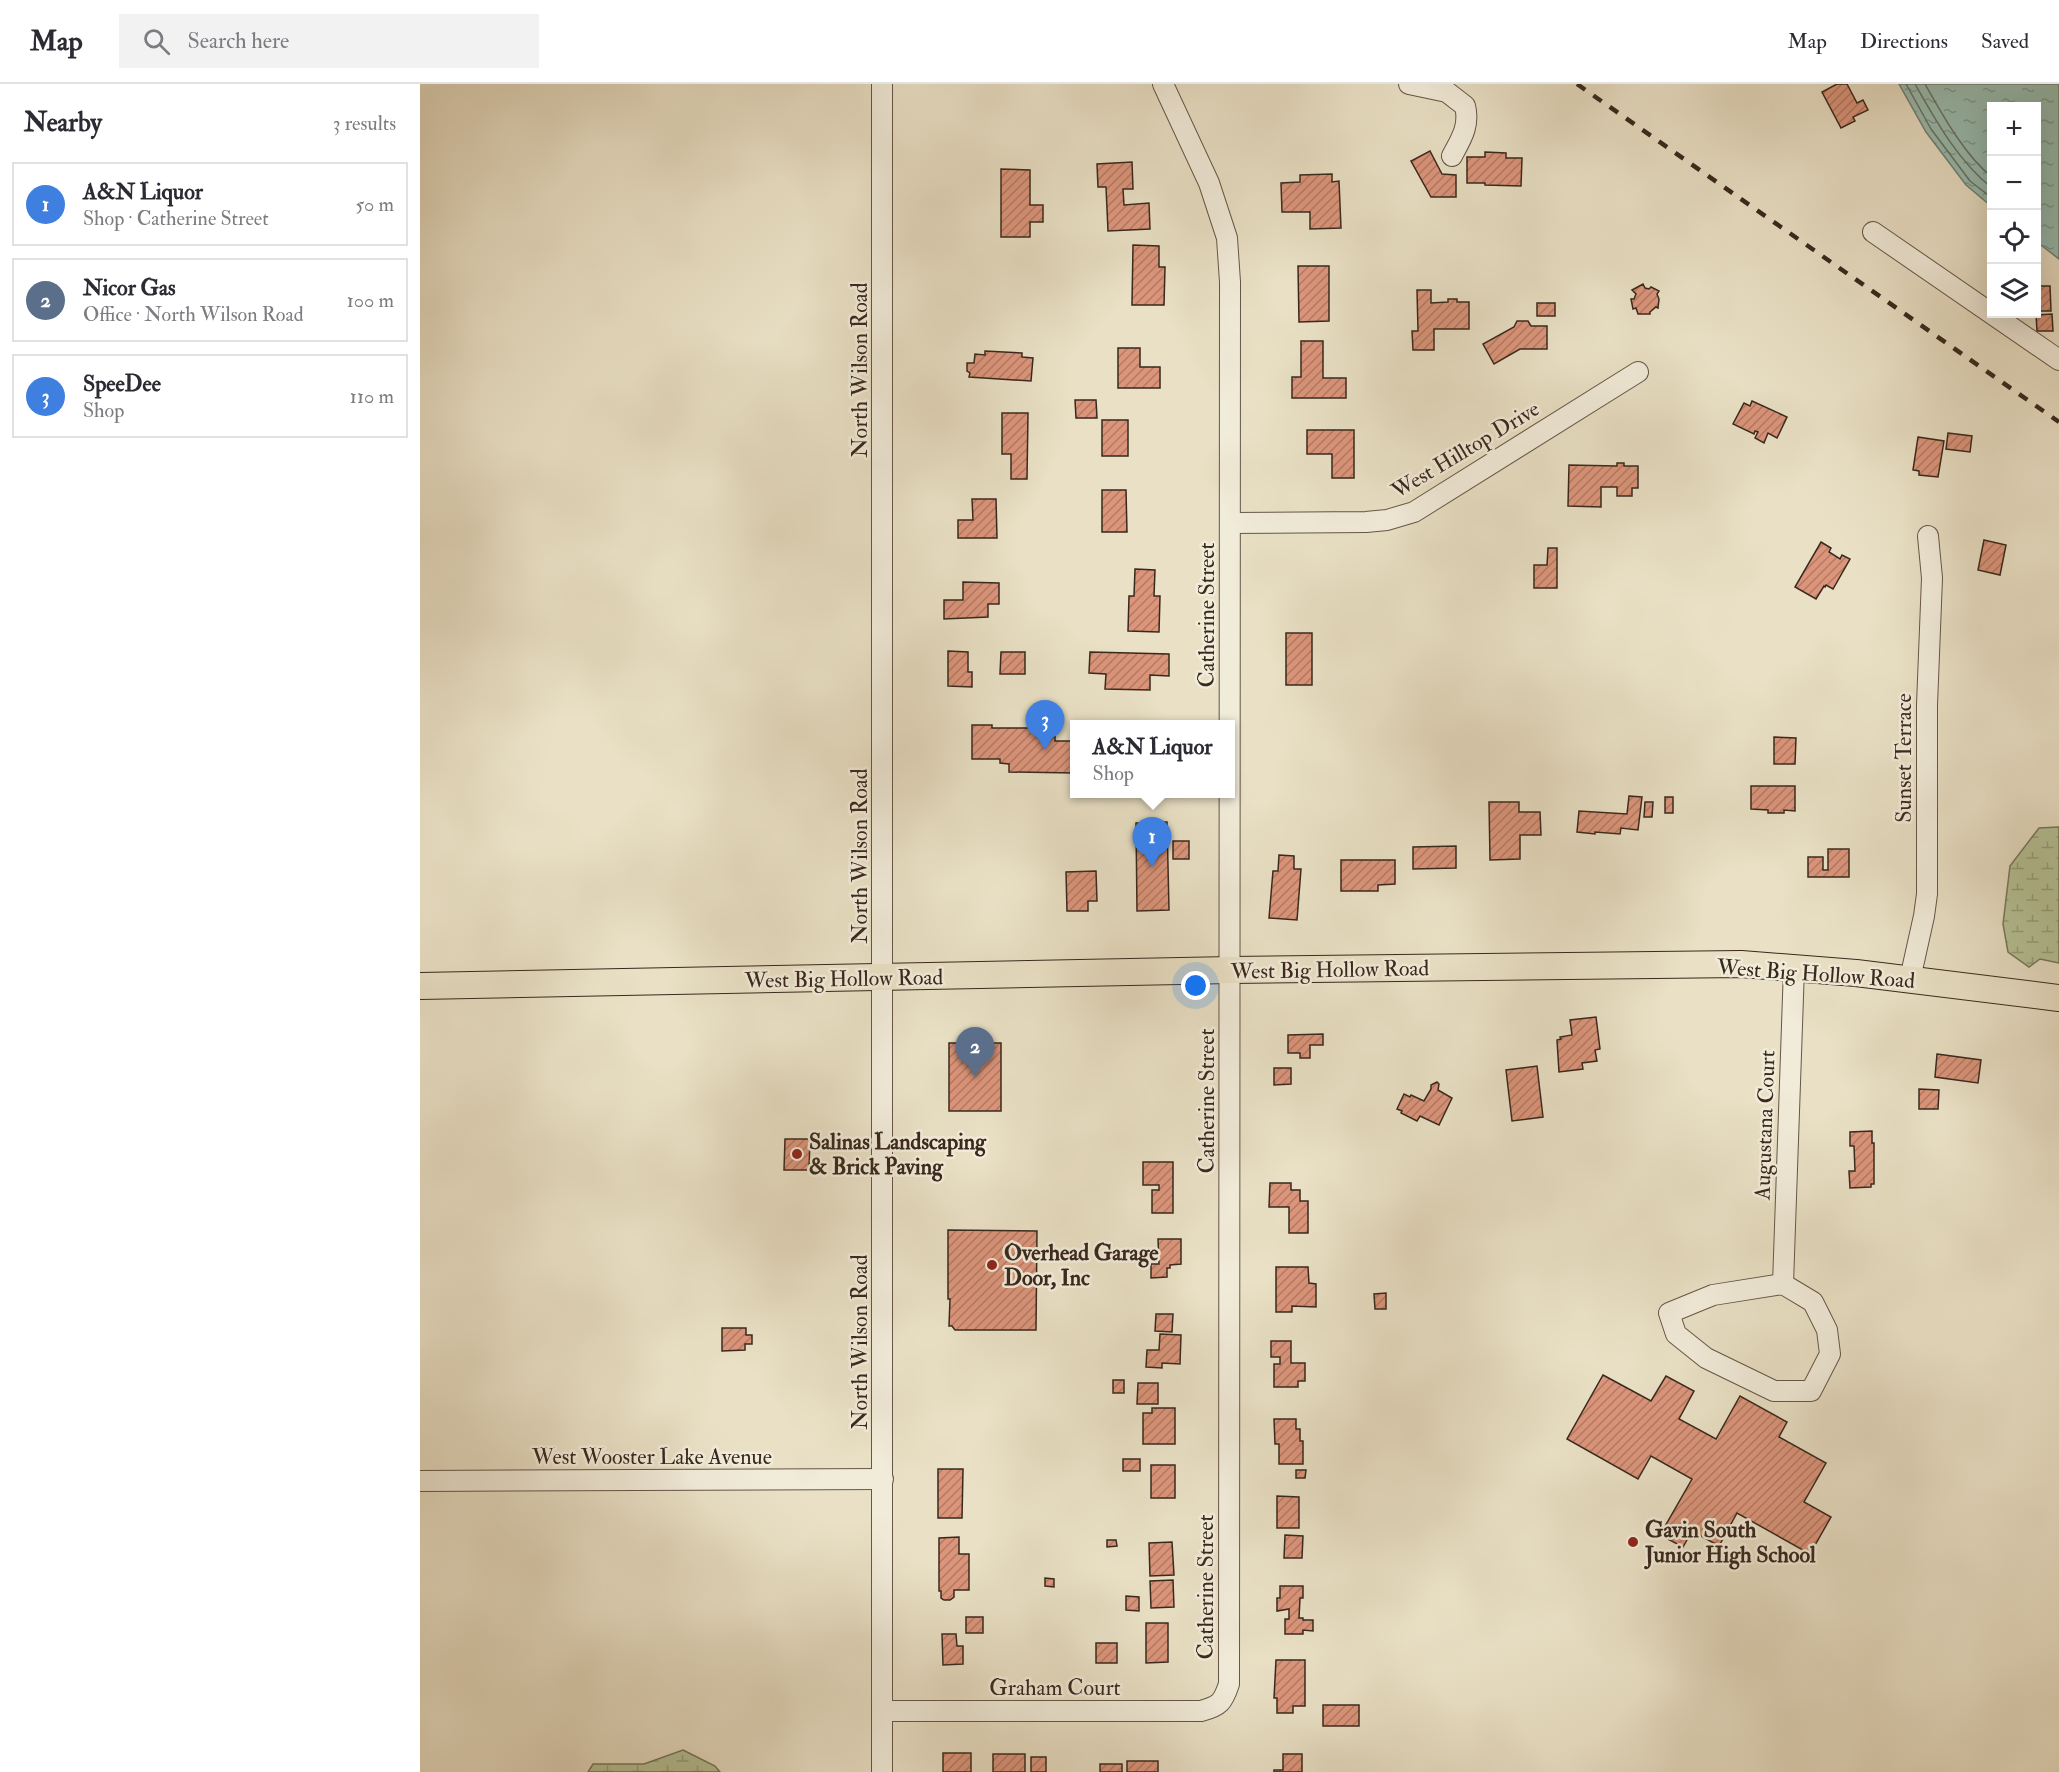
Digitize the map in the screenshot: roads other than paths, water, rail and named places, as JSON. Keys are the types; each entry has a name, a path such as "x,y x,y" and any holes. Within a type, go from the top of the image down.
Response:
{"main road":[{"name":"West Big Hollow Road","path":"420,986 1231,970 1741,964 1910,979 2059,998"}],"street":[{"name":"North Wilson Road","path":"882,84 882,1772"},
{"name":"Catherine Street","path":"1163,84 1209,183 1227,238 1230,282 1230,720"},
{"path":"1409,84 1447,92 1465,106 1467,123 1465,133 1452,156"},
{"path":"1874,232 2059,360"},
{"name":"West Hilltop Drive","path":"1230,523 1366,522 1387,520 1414,512 1638,372"},
{"name":"Sunset Terrace","path":"1910,979 1924,916 1926,894 1927,695 1932,578 1928,536"},
{"name":"Catherine Street","path":"1224,1698 1229,1684 1231,798"},
{"name":"Augustana Court","path":"1783,1284 1794,968"},
{"path":"1783,1284 1813,1302 1827,1330 1830,1354 1811,1391 1774,1391 1706,1358 1676,1334 1669,1313 1713,1295 1783,1284"},
{"name":"West Wooster Lake Avenue","path":"420,1480 883,1479"},
{"name":"Graham Court","path":"882,1712 1202,1711 1216,1707 1224,1698"}],"water":[{"path":"1899,84 2059,84 2059,259 2041,245 2041,102 1987,102 1987,203 1966,185 1926,132"}],"railway":[{"path":"1577,84 2059,422"}],"place":[{"name":"SpeeDee","path":"1045,750"},
{"name":"A&N Liquor","path":"1152,867"},
{"name":"Nicor Gas","path":"975,1077"},
{"name":"Salinas Landscaping & Brick Paving","path":"797,1154"},
{"name":"Overhead Garage Door, Inc","path":"992,1265"},
{"name":"Gavin South Junior High School","path":"1633,1542"}]}
